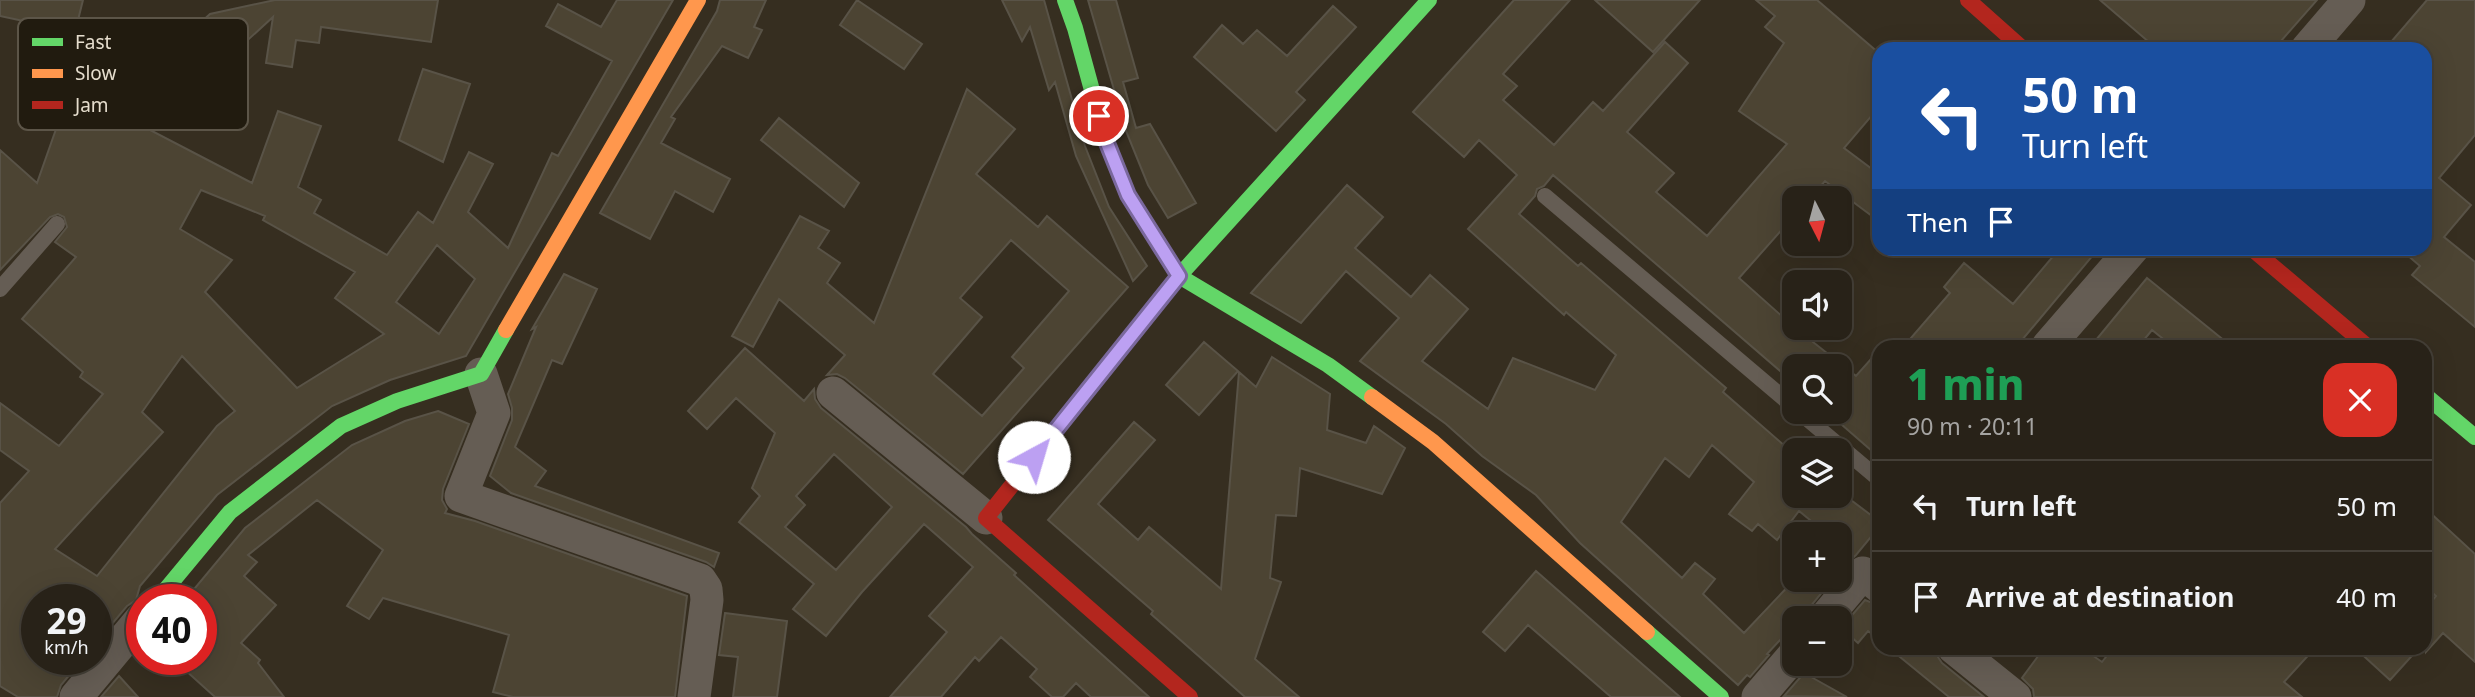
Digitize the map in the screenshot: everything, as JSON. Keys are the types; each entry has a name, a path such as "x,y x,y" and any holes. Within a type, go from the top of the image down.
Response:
{"street":[{"path":"169,584 230,512 341,426 397,401 481,374 698,0"},
{"path":"1065,0 1105,138 1128,195 1179,276 1328,365 1433,442 1721,697"},
{"path":"986,518 1179,276 1429,0"},
{"path":"1968,0 2015,42"},
{"path":"2312,42 2349,0"},
{"path":"2053,340 2126,256"},
{"path":"2260,256 2360,340"},
{"path":"481,374 494,413 461,496 699,580 706,589 707,600 694,697"},
{"path":"833,393 986,518 1190,697"},
{"path":"2432,401 2475,437"},
{"path":"1837,606 1872,572"},
{"path":"76,697 126,637"},
{"path":"1963,655 2015,697"},
{"path":"1758,697 1782,669"}],"lane":[{"path":"1545,196 1782,397"},
{"path":"0,289 57,224"},
{"path":"1813,424 1872,473"}],"building":[{"path":"0,0 83,0 78,18 18,20 0,16"},
{"path":"275,0 438,0 431,42 321,27 319,43 296,40 292,67 266,63 273,17 248,40 248,18 206,18 210,14"},
{"path":"617,0 673,0 466,356 390,380 332,406 217,495 142,584 126,584 126,607 112,624 112,584 21,584 21,675 69,675 61,685 57,697 18,697 0,686 0,503 29,471 0,450 0,403 59,446 103,394 80,377 83,372 22,319 76,257 55,242 67,227 64,217 58,214 50,217 0,270 0,150 37,183 56,130 150,130 252,183 278,111 321,126 298,187 321,200 314,213 387,255 418,212 433,223 469,152 493,164 468,212 508,248 552,153 558,156 612,61 546,26 558,4 601,27","holes":["201,190 265,216 263,220 355,272 335,298 384,334 297,388 205,292 232,260 180,229","437,245 475,279 439,334 396,302","182,356 235,411 217,426 97,576 55,549 163,432 142,412"]},
{"path":"720,0 766,0 754,27 762,30 748,58 722,46 671,117 675,119 661,143 730,179 713,212 675,191 650,239 600,213 717,11"},
{"path":"857,0 922,44 904,69 840,25"},
{"path":"1002,0 1044,0 1085,146 1109,207 1147,266 1133,281 1076,156 1055,82 1049,90 1030,27 1022,41"},
{"path":"1088,0 1116,0 1138,78 1123,82 1136,128 1150,124 1196,203 1168,218 1148,185 1126,131"},
{"path":"1514,0 1570,0 1503,74 1517,86 1503,100 1554,145 1593,102 1603,111 1665,42 1688,63 1627,132 1674,173 1656,192 1707,236 1787,144 1739,111 1784,43 1765,27 1775,16 1756,0 1817,0 1872,47 1872,115 1844,148 1872,169 1872,216 1852,201 1852,186 1832,186 1825,181 1821,186 1782,186 1782,230 1739,278 1782,316 1782,340 1810,340 1828,354 1782,354 1782,373 1553,175 1544,186 1537,189 1535,196 1519,214 1578,266 1581,263 1726,388 1723,392 1782,444 1782,508 1852,508 1852,501 1872,516 1872,536 1852,559 1852,522 1812,522 1799,511 1791,522 1782,522 1782,533 1777,540 1758,524 1752,531 1729,514 1754,482 1712,445 1689,477 1665,458 1621,522 1682,578 1695,563 1715,579 1703,594 1744,633 1783,592 1822,592 1811,606 1782,606 1782,638 1750,677 1747,675 1738,685 1580,543 1536,495 1360,361 1399,318 1346,271 1301,323 1251,293 1347,185 1383,217 1355,248 1411,297 1430,275 1468,309 1422,361 1488,409 1513,358 1595,390 1616,355 1566,312 1564,315 1468,229 1517,175 1479,140 1464,157 1413,112"},
{"path":"1595,0 1700,0 1653,52"},
{"path":"2100,0 2317,0 2280,42 2149,42"},
{"path":"2427,0 2475,0 2475,135 2439,178 2471,205 2444,237 2475,262 2475,327 2412,275 2420,266 2408,256 2432,256 2432,42 2391,42"},
{"path":"1333,6 1356,27 1296,92 1305,100 1276,131 1194,57 1222,25 1243,44 1257,30 1287,56"},
{"path":"423,69 470,84 443,162 399,140"},
{"path":"967,89 1015,129 976,174 1038,227 1047,216 1128,287 963,474 845,378 837,374 827,375 845,355 779,299 753,347 732,336 800,216 829,231 818,248 840,263 827,283 874,323","holes":["1011,240 1069,291 1012,357 1024,368 982,416 933,374 982,317 960,298"]},
{"path":"779,118 859,183 844,207 761,140"},
{"path":"2053,256 2092,256 2022,340 1909,340 1950,293 1944,287 1964,263 2013,304"},
{"path":"564,274 597,289 562,364 552,360 515,447 546,471 535,486 719,553 714,567 511,493 490,476 512,420 508,394 536,327 532,329"},
{"path":"2147,278 2224,340 2164,340 2152,330 2144,340 2096,340"},
{"path":"1204,342 1238,371 1199,415 1166,385"},
{"path":"745,348 804,401 814,389 815,399 821,408 966,527 1016,573 1014,575 1149,697 1091,697 1076,683 1063,697 1052,697 1030,677 1037,669 1001,637 979,661 975,657 941,697 890,697 947,632 929,616 973,567 924,524 826,636 793,609 814,584 739,522 760,496 752,488 775,433 736,398 707,429 688,411","holes":["834,454 892,507 836,570 785,527 805,505 796,496"]},
{"path":"1272,357 1330,394 1327,430 1366,443 1374,426 1405,448 1382,494 1300,468 1296,516 1276,515 1270,578 1281,582 1255,659 1299,697 1245,697 1151,614 1153,611 1048,520 1134,422 1155,440 1098,504 1138,540 1149,527 1221,589 1239,372 1256,387"},
{"path":"1872,358 1872,451 1841,424 1852,424 1852,373 1856,376"},
{"path":"438,411 469,424 443,489 442,500 447,509 445,513 475,521 687,596 675,697 513,697 493,692 509,635 383,598 369,619 347,606 383,550 317,500 248,555 257,562 244,576 276,605 241,643 260,660 258,663 284,697 215,697 191,675 217,675 217,584 198,584 245,528 352,445 405,421"},
{"path":"2432,515 2475,554 2475,662 2443,633 2432,645 2432,601 2436,596 2432,592"},
{"path":"1536,571 1680,697 1611,697 1528,625 1505,651 1483,632"},
{"path":"1865,600 1872,603 1872,634 1868,631 1858,643 1852,638 1852,615"},
{"path":"725,613 787,621 777,697 733,697 738,657 719,655"},
{"path":"1898,655 1937,655 1942,663 1984,697 1949,697"},
{"path":"2039,655 2092,655 2102,662 2108,655 2309,655 2284,682 2302,697 2034,697 2033,689 2022,678"},
{"path":"2363,655 2413,655 2390,680"},
{"path":"119,676 138,697 101,697"},
{"path":"1801,676 1809,676 1847,697 1784,696"}],"traffic: fast":[{"path":"1065,0 1105,138 1128,195 1179,276 1328,365 1372,397"},
{"path":"1032,460 1179,276 1429,0"},
{"path":"170,584 230,512 341,426 397,401 481,374 506,330"},
{"path":"2432,401 2475,437"},
{"path":"1647,632 1721,697"}],"traffic: slow":[{"path":"506,330 698,0"},
{"path":"1372,397 1433,442 1647,632"}],"traffic: jam":[{"path":"1968,0 2015,42"},
{"path":"2260,256 2360,340"},
{"path":"1032,460 986,518 1190,697"}],"route":[{"path":"1034,457 1179,276 1128,195 1099,116"}]}
